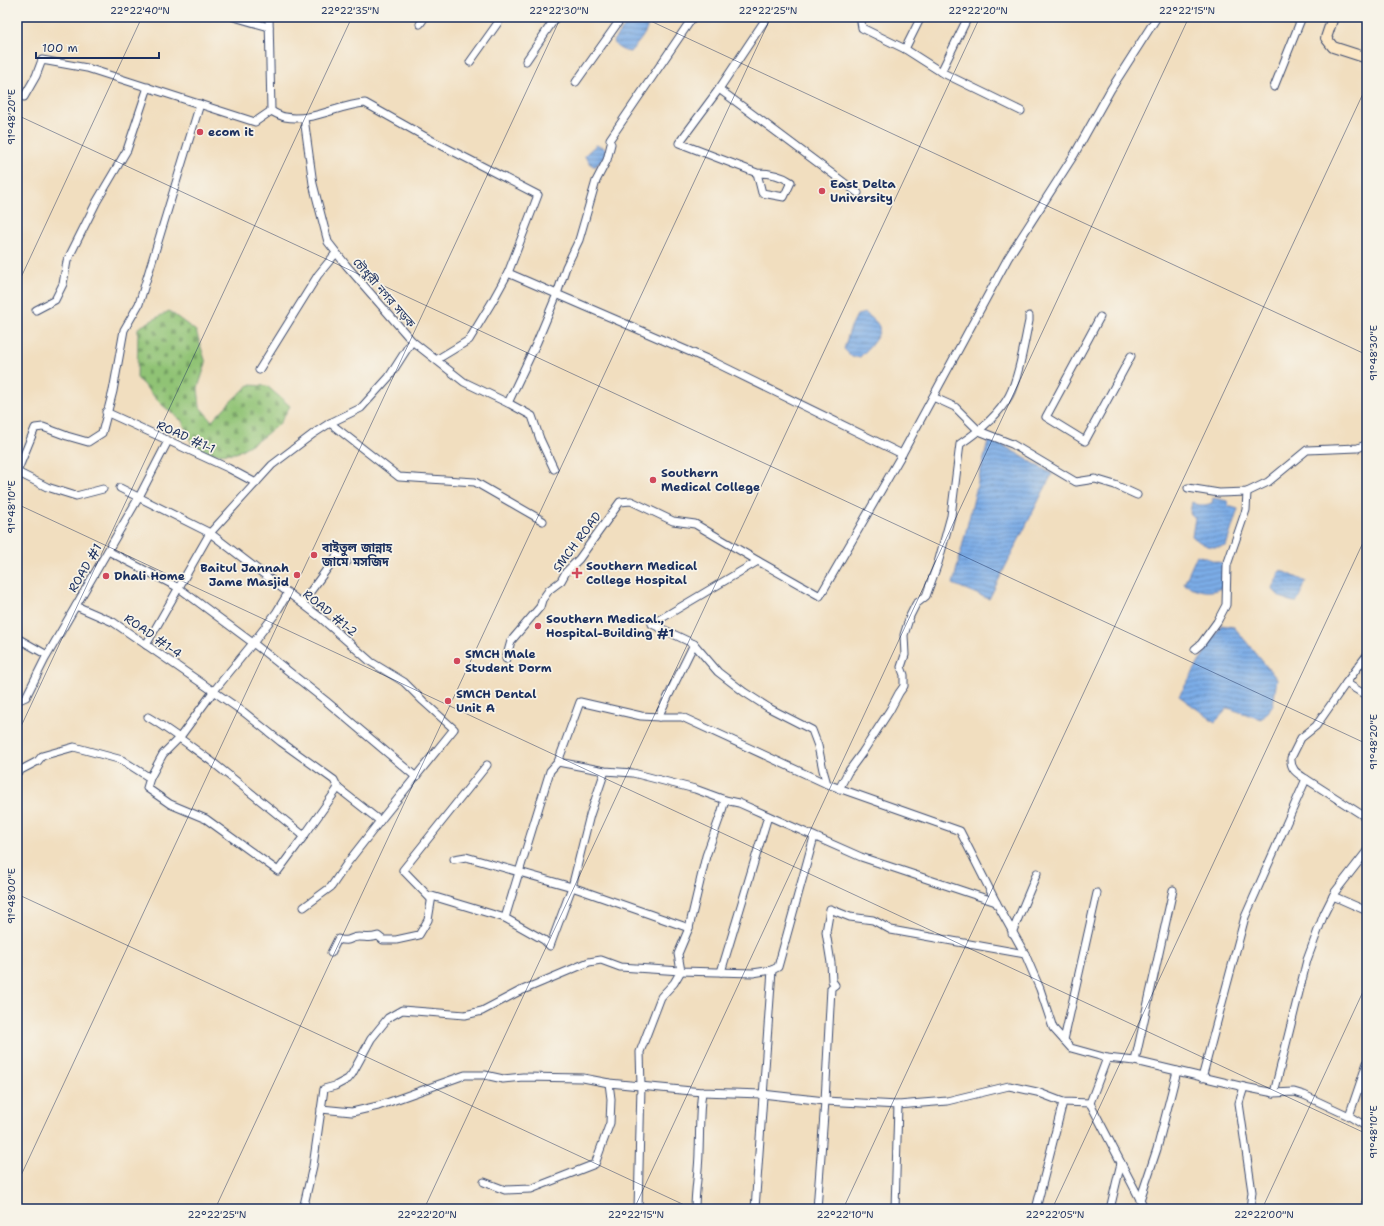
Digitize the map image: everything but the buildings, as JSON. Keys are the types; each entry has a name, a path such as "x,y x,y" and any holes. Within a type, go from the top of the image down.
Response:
{"main road":[{"path":"1334,17 1326,38 1333,47 1367,58"}],"street":[{"path":"234,17 269,27"},
{"path":"269,17 270,111"},
{"path":"420,24 425,17"},
{"path":"470,62 502,17"},
{"path":"526,61 556,17"},
{"path":"576,82 622,17"},
{"path":"508,403 537,342 557,294 566,267 579,240 596,181 607,160 610,142 693,17"},
{"path":"757,173 762,193 784,197 791,182 786,178 770,173 757,173 679,143 719,89 767,17"},
{"path":"863,17 861,22 862,28 905,49 941,72 1021,111"},
{"path":"905,49 921,17"},
{"path":"941,72 968,17"},
{"path":"827,784 818,746 812,730 769,708 744,692 718,672 694,644 652,624 758,561 820,596 902,454 1008,258 1074,155 1111,89 1157,17"},
{"path":"1274,87 1302,17"},
{"path":"17,95 24,97 36,76 42,60 87,68 255,122 270,111"},
{"path":"36,310 55,300 63,284 67,261 97,202 127,150 148,87"},
{"path":"719,89 858,193"},
{"path":"270,111 283,117 304,118 354,104 365,103 431,140 538,195 508,273 469,340 436,360"},
{"path":"103,489 76,496 47,487 17,472 35,428 43,427 88,442 102,434 124,330 139,304 200,104"},
{"name":"চৌধুরী নগর সড়ক","path":"146,645 210,533 272,465 330,423 361,408 389,377 412,341 328,242 313,184 304,118"},
{"path":"259,370 318,276 336,253"},
{"path":"508,273 716,363 902,454"},
{"path":"839,788 904,686 904,675 901,667 904,655 904,635 910,616 916,604 926,596 938,563 951,516 960,444 979,431 1004,404 1009,395 1017,372 1029,316"},
{"path":"1100,316 1046,417 1085,441 1130,356"},
{"path":"412,341 464,382 532,416 540,439 554,469"},
{"path":"933,397 955,407 979,431 1012,444 1076,482 1095,479 1116,485 1137,495"},
{"name":"ROAD #1-1","path":"106,412 228,468 256,483"},
{"path":"330,423 399,477 475,482 542,521"},
{"name":"ROAD #1","path":"17,701 26,697 47,655 139,497 168,441"},
{"path":"1188,488 1219,493 1247,492 1268,482 1307,450 1358,448 1367,444"},
{"path":"120,488 210,533 288,593"},
{"path":"1195,649 1202,644 1217,622 1226,605 1227,565 1246,510 1247,492"},
{"name":"SMCH ROAD","path":"506,658 511,641 540,607 542,600 549,590 561,581 566,572 578,559 620,502 631,501 673,521 694,524 758,561"},
{"path":"108,551 179,588 253,643 326,701 416,777 380,821 331,887 304,907"},
{"path":"302,603 338,554 347,562"},
{"name":"ROAD #1-2","path":"150,778 163,754 180,737 213,692 253,643 276,613 288,593 321,618 371,662 404,682 423,702 454,729 416,777"},
{"name":"ROAD #1-4","path":"76,606 113,622 245,713 281,742 334,780 338,788 380,821"},
{"path":"17,638 47,655"},
{"path":"659,717 694,644"},
{"path":"1367,655 1316,726 1301,738 1290,758 1294,772 1367,818"},
{"path":"1346,683 1367,696"},
{"path":"505,918 550,771 558,762 580,702 641,716 682,717 827,784 960,831 1024,954 1040,989 1053,1028 1071,1048 1107,1058 1135,1061 1202,1078 1274,1093 1294,1092 1304,1095 1349,1116 1367,1127"},
{"path":"148,717 180,737 304,836"},
{"path":"17,772 38,761 42,756 74,747 122,760 150,778 147,788 170,804 206,819 278,871 338,788"},
{"path":"558,762 605,771 633,773 695,789 724,800 739,803 861,857 996,902"},
{"path":"431,899 403,870 488,765"},
{"path":"431,899 432,896 505,918 544,940 550,946 572,887 590,815 605,771"},
{"path":"1202,1078 1245,917 1306,779"},
{"path":"638,1209 642,1086 640,1052 661,997 674,983 681,970 678,954 689,928 706,856 721,814 724,800"},
{"path":"721,972 768,816"},
{"path":"303,1209 313,1166 324,1089 335,1086 348,1079 371,1039 388,1018 402,1010 465,1015 482,1011 518,992 589,962 601,960 620,967 721,972 753,972 772,970 778,967 814,836"},
{"path":"1274,1093 1308,960 1324,914 1333,896 1367,851"},
{"path":"454,859 466,857 572,887 689,928"},
{"path":"1012,933 1037,873"},
{"path":"1135,1061 1173,890"},
{"path":"1064,1040 1097,893"},
{"path":"1333,896 1367,911"},
{"path":"331,953 338,939 346,942 358,937 370,939 378,936 384,940 396,940 419,935 428,920 431,899"},
{"path":"816,1209 825,1101 831,988 835,985 832,980 826,932 830,908 850,917 872,920 891,930 1024,954"},
{"path":"755,1209 772,970"},
{"path":"1107,1058 1090,1103 1145,1209"},
{"path":"1349,1116 1367,1063"},
{"path":"1140,1200 1157,1149 1177,1071"},
{"path":"321,1109 352,1112 365,1109 421,1092 465,1075 503,1079 523,1077 582,1078 609,1083 702,1092 762,1094 825,1101 898,1105 947,1101 1009,1086 1038,1092 1064,1102 1090,1103"},
{"path":"484,1182 505,1190 531,1189 595,1164 610,1123 611,1099 609,1083"},
{"path":"1244,1087 1239,1103 1252,1192 1250,1209"},
{"path":"695,1209 702,1092"},
{"path":"1036,1209 1064,1102"},
{"path":"895,1209 898,1105"},
{"path":"1110,1209 1121,1163"},
{"path":"1364,1209 1367,1201"}],"green space":[{"path":"169,311 196,331 206,363 198,388 200,407 212,421 249,385 267,386 290,406 280,423 260,439 236,453 213,454 192,444 182,421 161,404 137,378 138,328"}],"water":[{"path":"632,17 645,18 648,22 648,26 639,42 630,52 620,48 613,41"},
{"path":"596,145 603,147 606,150 606,155 596,166 593,166 585,155"},
{"path":"865,313 877,323 879,327 878,334 873,343 860,357 852,357 844,349 850,329 857,315"},
{"path":"989,437 1052,474 989,599 953,584"},
{"path":"1213,498 1228,501 1228,506 1238,509 1226,546 1208,546 1192,536 1195,518 1190,513 1192,502 1199,505 1206,505 1212,503"},
{"path":"1197,555 1224,564 1223,588 1212,591 1203,591 1184,584"},
{"path":"1281,570 1306,582 1297,602 1283,598 1272,588"},
{"path":"1221,625 1234,627 1277,679 1273,705 1261,719 1228,708 1215,722 1179,696"}],"place":[{"name":"ecom it","path":"200,132"},
{"name":"East Delta University","path":"822,191"},
{"name":"Southern Medical College","path":"653,480"},
{"name":"বাইতুল জান্নাহ জামে মসজিদ","path":"314,555"},
{"name":"Southern Medical College Hospital","path":"577,573"},
{"name":"Baitul Jannah Jame Masjid","path":"297,575"},
{"name":"Dhali Home","path":"106,576"},
{"name":"Southern Medical., Hospital-Building #1","path":"538,626"},
{"name":"SMCH Male Student Dorm","path":"457,661"},
{"name":"SMCH Dental Unit A","path":"448,701"}]}
